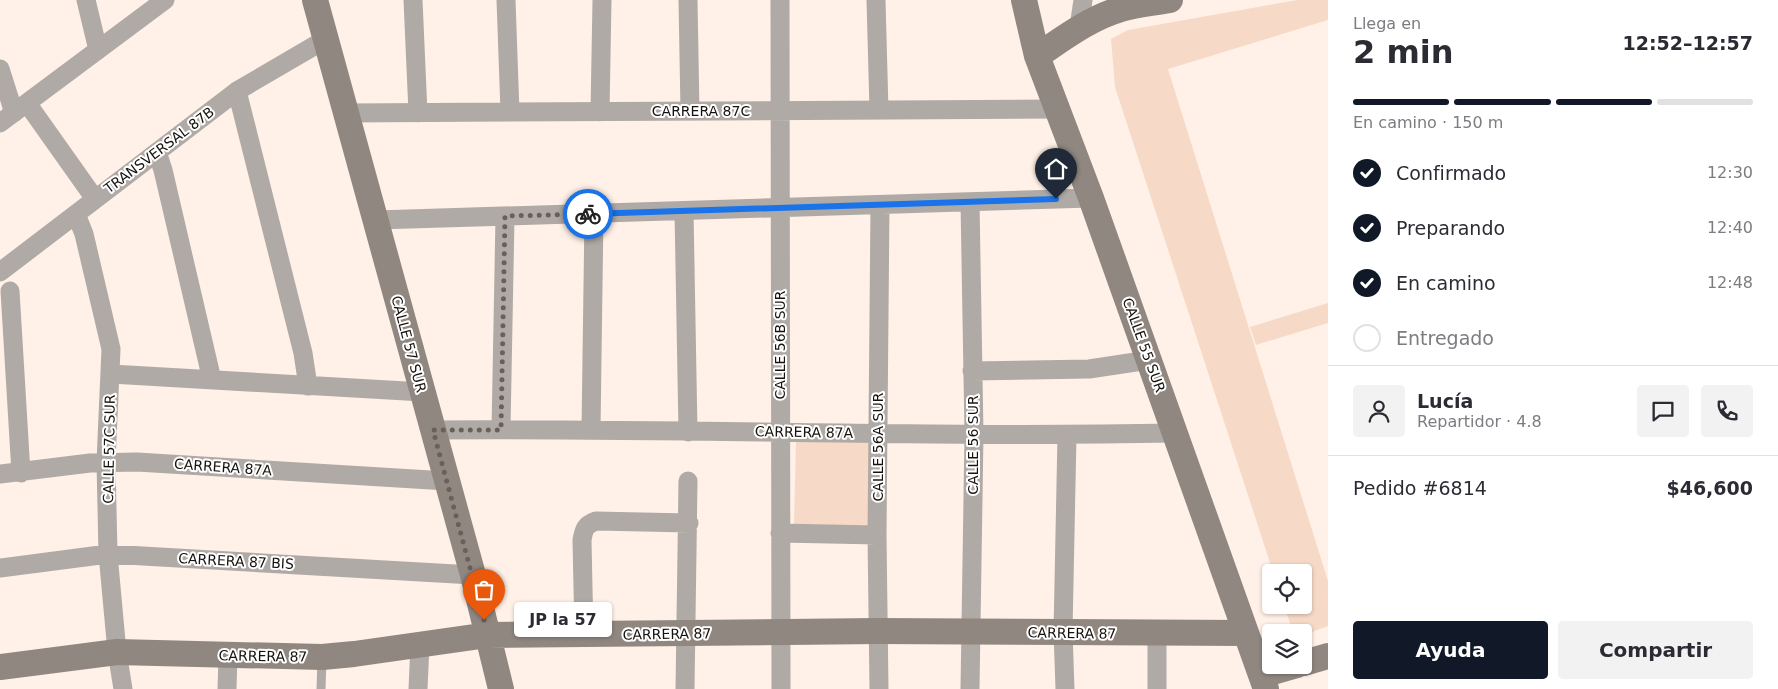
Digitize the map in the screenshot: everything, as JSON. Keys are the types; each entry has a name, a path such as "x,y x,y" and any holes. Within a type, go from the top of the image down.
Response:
{"street":[{"path":"86,0 98,50"},
{"path":"14,113 165,0"},
{"name":"CALLE 57 SUR","path":"315,0 473,576 501,689"},
{"path":"414,0 418,113"},
{"path":"506,0 510,112"},
{"path":"600,112 602,0"},
{"path":"688,0 690,111"},
{"name":"CALLE 56B SUR","path":"780,0 781,689"},
{"path":"876,0 879,110"},
{"name":"CALLE 55 SUR","path":"1024,0 1037,56 1091,198 1264,682"},
{"path":"1079,27 1083,0"},
{"path":"1037,56 1079,27 1125,4 1170,0"},
{"name":"TRANSVERSAL 87B","path":"0,272 237,91 326,39"},
{"path":"0,69 14,113 95,199"},
{"path":"237,91 303,353 308,386"},
{"name":"CARRERA 87C","path":"346,113 1057,109"},
{"path":"157,152 163,170 212,380"},
{"path":"376,220 1091,198"},
{"name":"CALLE 56 SUR","path":"970,202 974,434 970,689"},
{"name":"CALLE 56A SUR","path":"879,689 877,535 880,205"},
{"path":"684,211 688,432"},
{"name":"CALLE 57C SUR","path":"76,214 84,234 111,349 112,374 106,462 108,554 117,652 123,689"},
{"path":"591,430 594,214"},
{"path":"501,430 505,216"},
{"path":"10,291 21,473"},
{"path":"972,371 1088,370 1149,360"},
{"path":"112,374 422,392"},
{"name":"CARRERA 87A","path":"433,430 780,431 1067,435 1175,433"},
{"path":"1065,689 1063,632 1067,435"},
{"name":"CARRERA 87A","path":"0,474 106,462 137,462 447,481"},
{"path":"685,689 689,523 688,481"},
{"path":"584,635 582,540 584,529 588,524 596,521 689,523"},
{"path":"780,532 877,535"},
{"name":"CARRERA 87 BIS","path":"0,568 108,554 473,576"},
{"name":"CARRERA 87","path":"0,667 117,652 322,657 488,635 878,631 1246,633"},
{"path":"1157,634 1157,689"},
{"path":"418,689 420,645"},
{"path":"226,689 228,656"},
{"path":"1312,661 1328,656"},
{"path":"1264,682 1280,674"}],"lane":[{"path":"321,689 322,657"}],"shaded area":[{"path":"1297,0 1328,0 1328,20 1168,69 1328,581 1328,626 1312,632 1312,624 1290,624 1287,614 1312,614 1312,564 1270,564 1115,87 1111,39 1128,30"},
{"path":"1328,303 1328,323 1256,345 1250,327"},
{"path":"796,440 871,442 870,526 794,525"}],"way so far":[{"path":"484,620 433,430 501,430 505,216 588,214"}],"place":[{"name":"JP la 57","path":"484,620"}],"route":[{"path":"588,214 1056,199"}]}
